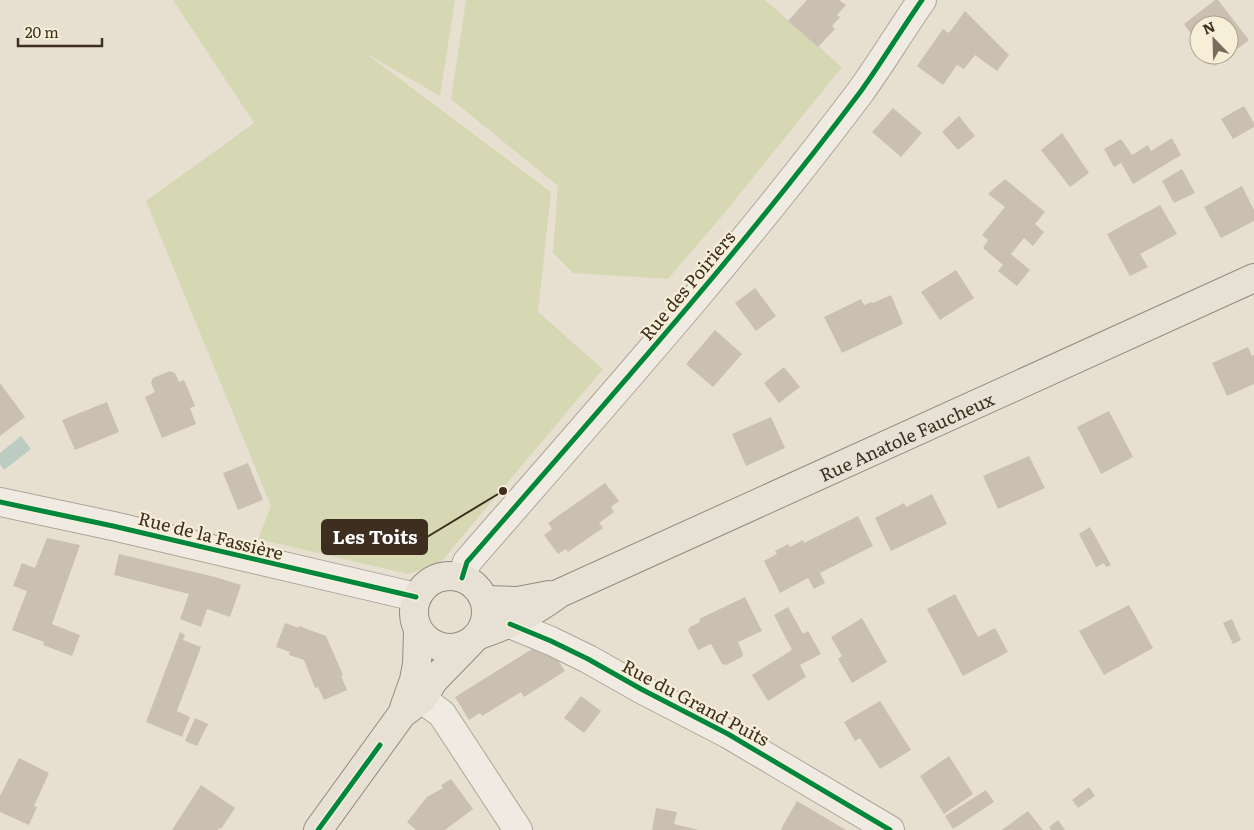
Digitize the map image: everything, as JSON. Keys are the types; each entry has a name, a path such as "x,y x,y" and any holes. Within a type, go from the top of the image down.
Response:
{"main road":[{"name":"Rue Anatole Faucheux","path":"474,639 536,611 560,593 1254,278"},
{"path":"318,830 412,707 434,680 474,639 484,625 487,612 485,600 479,589 469,581 445,575 423,587 416,597 413,609 418,631 426,640 436,646 459,648 474,639"},
{"name":"Rue Anatole Faucheux","path":"485,600 518,601 560,593"},
{"path":"412,707 417,664 418,631"}],"street":[{"name":"Rue des Poiriers","path":"462,578 467,562 662,337 769,207 861,90 922,0"},
{"name":"Rue de la Fassière","path":"0,502 113,526 416,597"},
{"name":"Rue du Grand Puits","path":"510,624 588,659 728,734 890,830"},
{"path":"412,707 442,714 518,830"}],"green space":[{"path":"173,0 455,0 440,96 365,53 551,192 538,312 603,369 440,563 408,574 258,539 271,506 146,201 254,123"},
{"path":"466,0 765,0 842,67 722,216 668,279 573,273 553,253 558,186 451,99"}],"shaded area":[{"path":"21,436 31,449 4,470 0,464 0,453"}],"building":[{"path":"807,0 839,0 846,5 837,15 840,17 832,26 835,29 818,47 788,21"},
{"path":"1215,0 1218,0 1230,15 1196,15"},
{"path":"965,11 1009,55 997,71 975,55 964,69 957,65 943,85 917,66 943,29 949,33"},
{"path":"1189,20 1189,31 1184,24"},
{"path":"1239,27 1249,40 1239,48"},
{"path":"1244,106 1254,123 1254,127 1233,139 1221,119"},
{"path":"893,108 922,133 901,157 872,132"},
{"path":"959,116 975,136 958,150 942,132"},
{"path":"1062,133 1089,173 1070,187 1041,150"},
{"path":"1172,138 1181,155 1133,184 1121,163 1114,167 1104,149 1121,139 1132,155 1148,145 1151,151"},
{"path":"1182,169 1195,193 1174,203 1162,181"},
{"path":"1005,179 1045,212 1035,224 1044,232 1033,246 1024,238 1011,254 1030,270 1017,286 998,271 1003,265 983,248 988,240 982,235 1005,207 988,194"},
{"path":"1242,186 1254,210 1254,221 1221,238 1204,207"},
{"path":"1160,205 1177,234 1140,254 1148,267 1130,276 1107,234"},
{"path":"956,270 974,298 940,320 921,292"},
{"path":"755,288 776,316 756,331 735,303"},
{"path":"891,295 903,324 842,353 824,317 861,299 864,305"},
{"path":"715,330 742,354 713,387 686,364"},
{"path":"1248,347 1252,356 1254,355 1254,384 1227,396 1212,363"},
{"path":"784,367 800,387 779,403 764,383"},
{"path":"170,371 175,373 179,382 184,380 195,406 190,408 196,424 162,438 145,397 155,392 151,383 153,378"},
{"path":"0,383 25,417 0,436"},
{"path":"107,402 119,432 75,450 62,420"},
{"path":"1109,411 1133,457 1101,474 1077,427"},
{"path":"771,417 785,448 746,466 732,434"},
{"path":"1029,456 1045,488 998,509 983,476"},
{"path":"248,463 263,500 238,510 223,473"},
{"path":"605,483 619,501 611,507 614,512 599,523 603,528 568,552 566,549 558,554 544,535 552,529 548,523"},
{"path":"932,494 947,524 891,551 875,518 904,503 906,507"},
{"path":"858,516 873,546 820,573 825,583 814,589 808,578 780,593 764,561 777,554 775,551 788,544 790,547 803,540 804,543"},
{"path":"1090,527 1111,565 1106,567 1104,563 1096,567 1079,534"},
{"path":"47,538 80,545 52,624 80,635 72,656 43,645 44,642 12,630 27,591 13,586 22,563 35,568"},
{"path":"119,554 241,585 230,617 207,609 201,627 180,619 189,594 114,575"},
{"path":"955,594 978,637 995,628 1008,652 963,676 927,609"},
{"path":"745,597 762,631 738,642 743,654 742,657 726,665 722,664 711,644 698,650 688,630 690,627 700,622 699,619"},
{"path":"1129,605 1153,648 1104,675 1079,631"},
{"path":"788,607 803,634 808,631 821,654 800,665 806,677 768,701 752,675 792,650 774,615"},
{"path":"862,618 887,662 852,683 838,659 842,656 831,637"},
{"path":"1232,619 1241,640 1233,644 1223,623"},
{"path":"285,623 326,636 343,675 341,676 347,690 324,700 318,687 315,688 304,660 289,655 290,652 276,647"},
{"path":"180,632 185,635 183,640 201,647 177,711 190,717 182,737 146,722"},
{"path":"540,644 550,649 565,671 524,697 521,692 482,716 480,713 469,720 455,697"},
{"path":"581,696 601,711 584,733 564,718"},
{"path":"880,701 911,750 880,769 860,738 855,741 844,722"},
{"path":"195,718 208,724 197,746 185,741"},
{"path":"949,756 973,794 944,814 920,776"},
{"path":"19,758 49,773 34,806 37,807 29,825 0,812 0,796"},
{"path":"451,779 473,809 445,830 416,830 407,822 427,797 443,788 441,785"},
{"path":"201,785 235,808 221,829 172,830"},
{"path":"1089,787 1095,796 1078,808 1072,800"},
{"path":"986,790 994,802 953,829 945,816"},
{"path":"797,801 846,830 782,830"},
{"path":"656,808 677,812 674,824 699,830 652,830"},
{"path":"1028,811 1043,830 1002,830"},
{"path":"1058,820 1065,830 1051,830 1049,827"}],"cycle path":[{"path":"462,578 467,562 718,271 814,152 861,91 922,0"},
{"path":"0,502 113,526 416,597"},
{"path":"510,624 588,659 728,734 890,830"},
{"path":"318,830 380,745"}],"place":[{"name":"Les Toits","path":"503,491"}]}
